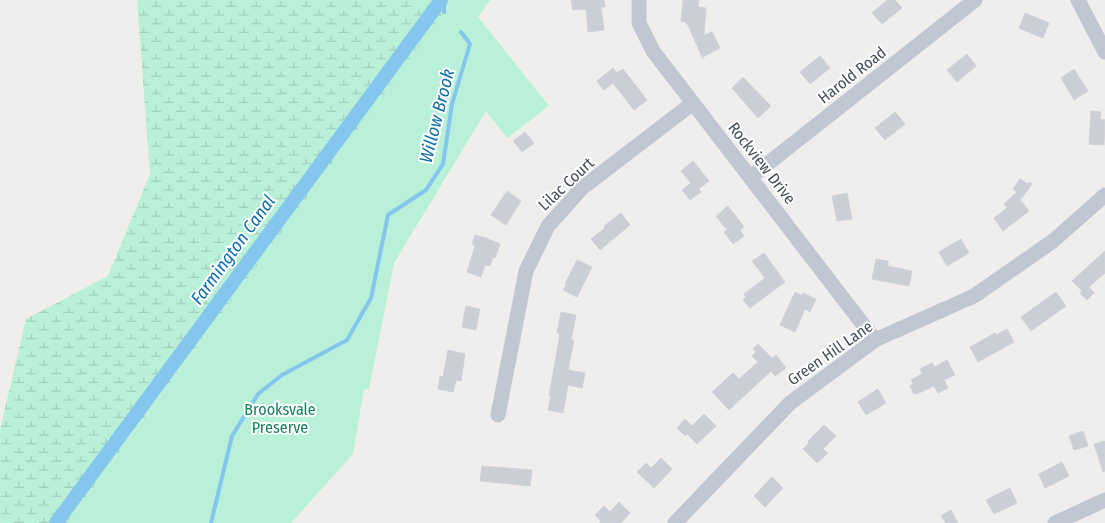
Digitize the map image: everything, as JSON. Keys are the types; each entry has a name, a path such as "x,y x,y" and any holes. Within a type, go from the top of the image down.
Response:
{"street":[{"name":"Rockview Drive","path":"639,0 639,23 653,51 875,340"},
{"name":"Harold Road","path":"751,177 975,0"},
{"path":"1078,0 1105,52"},
{"name":"Lilac Court","path":"498,415 526,271 548,226 582,188 693,103"},
{"name":"Green Hill Lane","path":"675,523 790,402 875,340 974,296 1053,241 1105,195"},
{"path":"1055,523 1105,500"}],"green space":[{"path":"137,0 453,0 67,523 0,523 0,430 26,319 108,276 150,174"},
{"name":"Brooksvale Preserve","path":"450,0 490,0 478,17 549,106 507,138 486,111 394,263 369,389 364,389 353,454 291,523 67,523 206,335"}],"building":[{"path":"571,0 604,0 605,7 601,7 604,30 588,32 586,9 573,10"},
{"path":"683,0 699,0 698,7 706,8 704,35 712,32 720,48 703,57 703,59 687,23 681,21"},
{"path":"887,0 895,0 902,8 882,24 872,13"},
{"path":"1025,13 1049,23 1043,38 1019,28"},
{"path":"967,54 976,66 957,82 947,70"},
{"path":"820,56 830,68 810,84 800,72"},
{"path":"613,68 617,73 623,69 647,100 634,110 613,83 604,90 597,81"},
{"path":"1074,69 1088,91 1074,100 1061,78"},
{"path":"743,77 771,106 758,118 732,88"},
{"path":"1091,111 1101,112 1100,119 1105,120 1104,145 1089,144"},
{"path":"895,112 905,124 885,140 875,128"},
{"path":"525,132 534,143 522,152 513,141"},
{"path":"693,161 709,181 699,189 701,192 690,200 682,190 691,183 681,171"},
{"path":"1020,179 1028,184 1030,182 1032,184 1020,200 1029,211 1003,231 994,218 1007,208 1004,204 1017,192 1013,189"},
{"path":"507,191 521,201 506,225 491,215"},
{"path":"847,193 852,219 837,221 832,196"},
{"path":"728,206 744,227 740,230 744,236 733,244 724,232 727,230 716,216"},
{"path":"621,213 630,225 600,250 591,239"},
{"path":"475,235 500,244 495,258 493,257 490,266 485,265 481,277 467,272 475,246 472,244"},
{"path":"961,239 969,253 947,266 939,252"},
{"path":"1105,251 1105,273 1089,287 1094,293 1087,300 1080,293 1082,291 1072,281"},
{"path":"764,253 785,282 750,308 743,300 746,297 744,294 765,278 752,261"},
{"path":"876,259 888,261 888,266 912,271 909,286 872,279"},
{"path":"577,260 592,267 577,297 563,290"},
{"path":"795,292 802,295 803,293 816,299 810,312 805,309 795,332 780,325"},
{"path":"1056,292 1066,306 1031,331 1021,317"},
{"path":"466,306 480,309 476,330 462,327"},
{"path":"561,312 576,315 571,340 574,340 568,370 585,373 582,388 568,385 563,413 548,410 560,334 557,333"},
{"path":"1007,329 1014,342 978,362 970,347 995,333 996,335"},
{"path":"758,344 772,358 776,355 786,368 775,376 771,371 729,410 712,392 733,373 739,379 758,362 752,356 756,352 753,349"},
{"path":"448,350 465,354 461,381 456,380 453,392 438,389 440,376 443,377"},
{"path":"947,360 955,375 944,380 948,388 938,393 934,386 914,394 910,386 913,384 911,380 922,374 920,369 932,363 935,367"},
{"path":"878,389 886,403 866,415 858,402"},
{"path":"704,414 716,426 697,444 687,434 685,436 677,428 685,419 692,426"},
{"path":"824,425 836,436 823,449 828,453 817,463 803,449 809,443 808,441"},
{"path":"1083,431 1088,446 1074,450 1069,436"},
{"path":"1105,441 1105,471 1103,472 1094,444"},
{"path":"661,458 672,469 654,488 637,472 646,463 651,468"},
{"path":"1062,462 1069,476 1045,488 1039,474"},
{"path":"482,466 532,470 530,486 480,481"},
{"path":"772,477 783,488 765,507 754,496"},
{"path":"1010,488 1017,503 994,514 986,500"},
{"path":"619,502 630,513 621,523 599,523 601,521 595,515 604,506 610,512"},
{"path":"951,510 958,523 946,523 941,516"}],"waterway":[{"name":"Farmington Canal","path":"56,523 441,0"},
{"path":"444,0 444,12"},
{"name":"Willow Brook","path":"211,523 232,436 258,394 282,375 347,340 371,298 388,215 426,190 443,164 452,104 470,44 461,32"}]}
